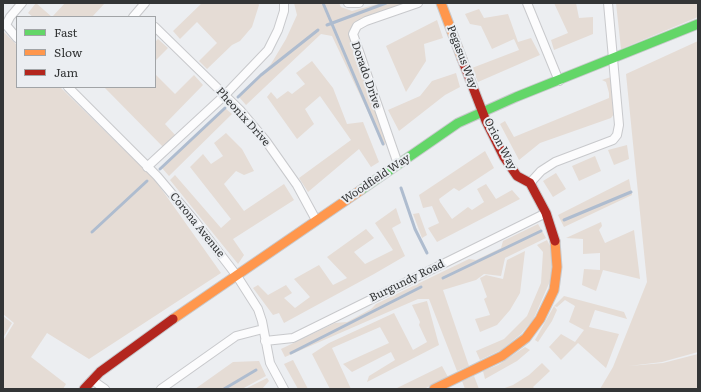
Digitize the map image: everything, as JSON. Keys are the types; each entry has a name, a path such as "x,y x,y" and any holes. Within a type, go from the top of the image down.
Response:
{"street":[{"path":"16,37 6,24 22,3"},
{"path":"138,15 145,3"},
{"path":"147,167 225,95 268,50 278,30 284,11 284,3"},
{"path":"348,3 359,3"},
{"name":"Dorado Drive","path":"398,164 353,34 357,26 366,21 418,3"},
{"name":"Pegasus Way","path":"441,3 483,112"},
{"path":"527,3 559,81"},
{"path":"530,183 541,171 555,162 613,140 618,135 619,125 608,3"},
{"name":"Woodfield Way","path":"84,389 112,363 316,220 458,123 698,24"},
{"name":"Pheonix Drive","path":"156,28 225,95 266,141 297,186 316,220"},
{"name":"Corona Avenue","path":"69,88 147,167 194,220 237,276 258,309 262,321 270,363 284,389"},
{"name":"Orion Way","path":"434,389 502,356 526,338 540,319 554,290 557,267 555,236 546,213 530,183 517,176 504,157 483,112"},
{"name":"Burgundy Road","path":"265,341 293,338 546,213"},
{"path":"160,389 236,336 263,329"},
{"path":"92,380 105,389"}],"shaded area":[{"path":"36,3 51,16 32,16 28,13"},
{"path":"65,3 105,3 93,16 53,16"},
{"path":"202,3 258,3 259,5 252,27 240,41 232,45 207,69 199,61 217,43 197,22 180,39 173,31"},
{"path":"294,3 339,3 341,7 352,11 381,3 413,3 349,32 386,142 384,146 332,36 321,34 246,105 239,97 271,64 286,39 297,15"},
{"path":"554,3 576,3 579,18 593,17 593,34 554,50 551,40 568,33"},
{"path":"616,3 698,3 698,17 621,49"},
{"path":"479,9 484,18 508,14 518,42 531,38 540,55 478,82 472,68 519,50 514,39 492,49 481,26 470,24 465,14"},
{"path":"437,20 443,38 424,44 426,61 406,92 386,46"},
{"path":"3,31 16,44 16,88 61,88 155,180 221,273 89,359 47,333 31,357 66,384 63,389 3,389 3,341 14,323 3,314"},
{"path":"158,39 168,48 156,60 156,41"},
{"path":"698,41 698,352 662,362 629,366 663,363 698,354 698,389 600,389 613,367 647,282 626,74"},
{"path":"312,61 333,88 347,124 363,122 379,162 371,167 359,149 308,192 299,178 351,140 320,96 305,109 314,124 297,139 267,97 271,92 277,99 288,91 292,94 305,84 296,73"},
{"path":"456,73 460,87 445,95 399,131 388,110 420,96 432,81"},
{"path":"156,75 175,94 194,75 203,85 165,124 177,137 165,149 105,88 156,88"},
{"path":"611,77 614,114 611,118 540,143 519,160 500,124 505,121 514,137 609,98 606,82 602,80"},
{"path":"225,108 232,114 169,176 162,168"},
{"path":"226,133 242,149 254,171 244,175 236,171 224,184 244,211 284,184 294,200 233,239 244,255 238,264 170,180 175,175 221,228 231,219 190,167 203,154 211,164 223,156 214,143"},
{"path":"627,145 629,159 614,165 608,150"},
{"path":"485,151 494,168 459,191 454,188 439,199 452,219 468,207 472,210 484,202 477,189 486,184 496,199 512,190 520,199 437,242 428,228 439,223 432,206 423,208 419,195"},
{"path":"595,156 601,171 579,181 572,166"},
{"path":"556,173 566,189 553,197 543,181"},
{"path":"629,179 632,195 564,227 558,215"},
{"path":"396,208 401,223 392,228 405,256 374,274 284,323 279,313 273,315 253,288 258,285 268,295 286,285 292,293 284,298 295,308 310,297 294,279 319,265 333,285 347,278 327,257 366,229 374,238 354,252 365,264 393,250 375,223"},
{"path":"419,213 427,235 422,238 413,214"},
{"path":"601,222 602,226 599,230 605,243 634,230 640,279 603,270 596,291 582,285 584,269 600,270 600,253 583,254 583,239 566,238"},
{"path":"538,224 546,238 505,258 501,276 484,274 476,280 443,290 469,366 457,371 429,299 418,299 285,357 281,349 335,323 347,322 371,309 376,304 469,259 476,260 501,248 503,241"},
{"path":"547,240 551,248 551,279 533,320 521,334 501,350 480,360 476,351 504,339 527,316 541,283 543,252 537,245"},
{"path":"525,251 520,293 510,310 497,325 480,332 475,319 490,315 484,299 487,297 480,278 486,275 503,279 507,260"},
{"path":"564,296 624,312 627,319 595,310 589,327 619,334 606,368 578,343 561,360 549,347 561,334 575,342 584,330 569,322 575,306 565,300 557,307 554,306"},
{"path":"427,301 439,345 367,382 369,376 395,360 391,352 352,372 343,364 389,343 380,327 332,348 351,389 330,389 312,354 329,343 394,313 413,350 427,342 412,305"},
{"path":"554,306 557,310 552,321 538,342 535,340"},
{"path":"3,316 12,323 3,338"},
{"path":"525,347 530,350 517,361 485,379 483,371 498,365"},
{"path":"293,360 308,389 298,389 284,364"},
{"path":"259,361 266,376 242,389 195,389 233,362"},
{"path":"542,363 550,371 533,387 535,389 502,389 513,385 529,375"},
{"path":"442,366 448,377 424,389 395,389"},
{"path":"474,376 479,389 465,389 462,381"},
{"path":"267,378 269,381 262,389 245,389"}],"waterway":[{"path":"323,3 383,144"},
{"path":"327,25 386,3"},
{"path":"238,97 261,75 318,30"},
{"path":"160,169 225,108"},
{"path":"92,232 147,181"},
{"path":"401,188 415,229 427,253"},
{"path":"564,220 631,192"},
{"path":"443,278 541,231"},
{"path":"291,353 421,287"},
{"path":"224,389 256,370"}],"traffic: fast":[{"path":"361,190 458,123 516,97 698,24"}],"traffic: slow":[{"path":"441,3 462,59"},
{"path":"173,319 361,190"},
{"path":"434,389 502,356 526,338 540,319 554,290 557,267 555,241"}],"traffic: jam":[{"path":"462,59 486,121 504,157 517,176 530,183 546,213 555,241"},
{"path":"84,389 100,372 173,319"}]}
